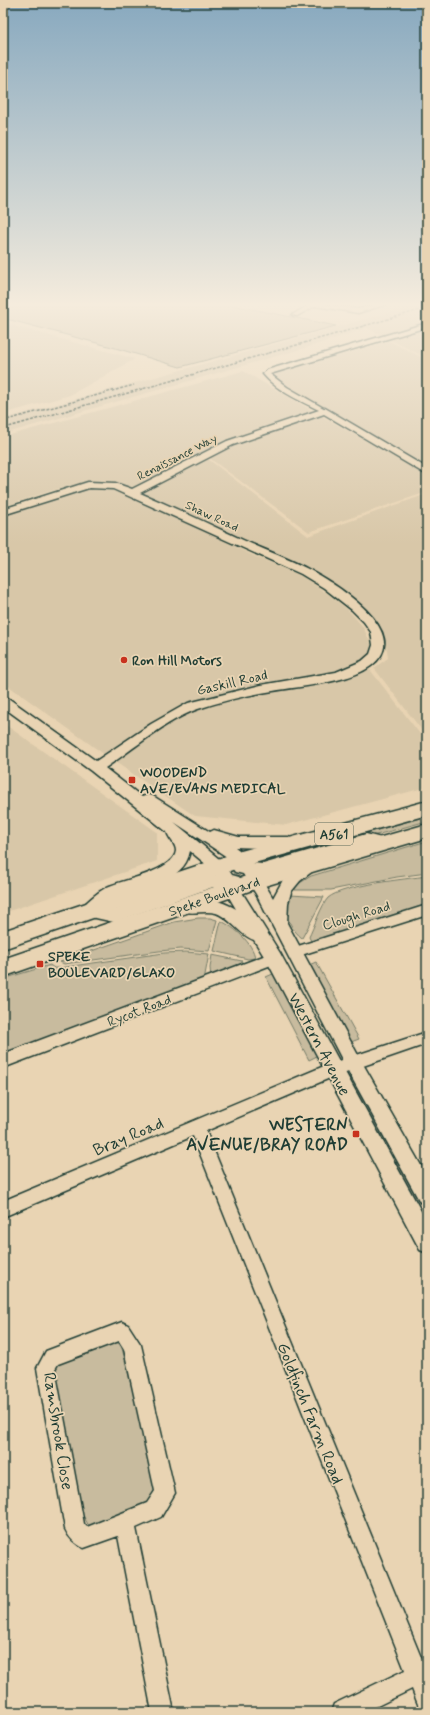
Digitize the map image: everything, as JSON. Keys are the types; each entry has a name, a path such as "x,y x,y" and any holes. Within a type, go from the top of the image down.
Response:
{"highway":[{"name":"Speke Boulevard","path":"3,968 178,908 226,879 307,841 427,808"},
{"name":"Speke Boulevard","path":"248,870 310,865 427,831"},
{"name":"Speke Boulevard","path":"3,940 88,911 226,879"}],"street":[{"path":"280,384 427,472"},
{"name":"Renaissance Way","path":"132,493 230,443 325,411"},
{"name":"Shaw Road","path":"3,512 88,485 115,486 304,571 331,588 357,608 372,624 378,634 380,646"},
{"name":"Gaskill Road","path":"96,768 141,736 183,710 193,706 262,689 333,677 356,670 375,657 380,646"},
{"path":"3,701 115,783 248,870"},
{"path":"172,821 239,844 282,844 307,841"},
{"path":"88,911 113,892 168,871 180,862 183,852 182,844 172,821"},
{"name":"Western Avenue","path":"172,821 208,857 226,879 270,952 427,1243"},
{"name":"A561","path":"248,870 263,870 366,840 384,844"},
{"path":"281,926 279,899 297,874 310,865"},
{"name":"Western Avenue","path":"248,870 281,926 427,1195"},
{"path":"178,908 212,906 224,910 233,915 270,952"},
{"name":"Clough Road","path":"295,952 427,910"},
{"name":"Rycot Road","path":"3,1061 270,952"},
{"name":"Bray Road","path":"3,1209 334,1069 427,1038"},
{"name":"Goldfinch Farm Road","path":"197,1128 427,1698"},
{"name":"Ramsbrook Close","path":"122,1330 132,1345 165,1493 154,1510 125,1523 84,1538 75,1529 46,1368 52,1356 122,1330"},
{"path":"125,1523 163,1712"},
{"path":"342,1712 417,1675"}],"shaded area":[{"path":"3,384 90,384 70,395 3,414"},
{"path":"130,384 178,384 3,434 3,419"},
{"path":"196,384 266,384 427,476 427,492 309,532 204,454 135,487 88,481 47,492 3,507 3,437"},
{"path":"286,384 427,384 427,469"},
{"path":"208,459 308,536 427,494 427,737 374,668 388,658 386,643 374,624 355,603 230,535 140,492"},
{"path":"85,483 129,488 216,537 254,556 298,574 331,596 349,611 363,627 372,646 371,656 364,662 427,743 427,787 286,825 195,816 108,757 3,682 3,515"},
{"path":"3,723 157,832 157,861 3,913"},
{"path":"427,816 427,821 267,865 264,862"},
{"path":"427,841 427,873 397,877 331,890 295,890 295,886 311,876"},
{"path":"427,876 427,908 312,943 309,937 320,911 328,898 336,893 375,883"},
{"path":"290,895 324,897 302,938 293,928 287,916 286,905"},
{"path":"198,918 210,918 217,920 209,951 181,949 64,964 60,962 174,922"},
{"path":"221,921 232,927 247,941 255,958 248,959 214,951"},
{"path":"186,952 209,954 204,980 3,1056 3,979 50,965 54,968 58,968 164,953"},
{"path":"212,955 242,961 245,965 211,978 210,968"},
{"path":"316,962 359,1039 351,1042 309,965"},
{"path":"275,973 317,1056 309,1060 266,977"},
{"path":"386,1132 427,1207 427,1222 380,1135"},
{"path":"112,1341 121,1344 155,1481 154,1495 145,1505 89,1526 81,1512 53,1374 57,1362"}],"railway":[{"path":"5,428 160,384"},
{"path":"3,421 134,385"},
{"path":"3,428 8,427"}],"place":[{"name":"Ron Hill Motors","path":"124,660"},
{"name":"WOODEND AVE/EVANS MEDICAL","path":"132,780"},
{"name":"SPEKE BOULEVARD/GLAXO","path":"40,964"},
{"name":"WESTERN AVENUE/BRAY ROAD","path":"356,1134"}]}
